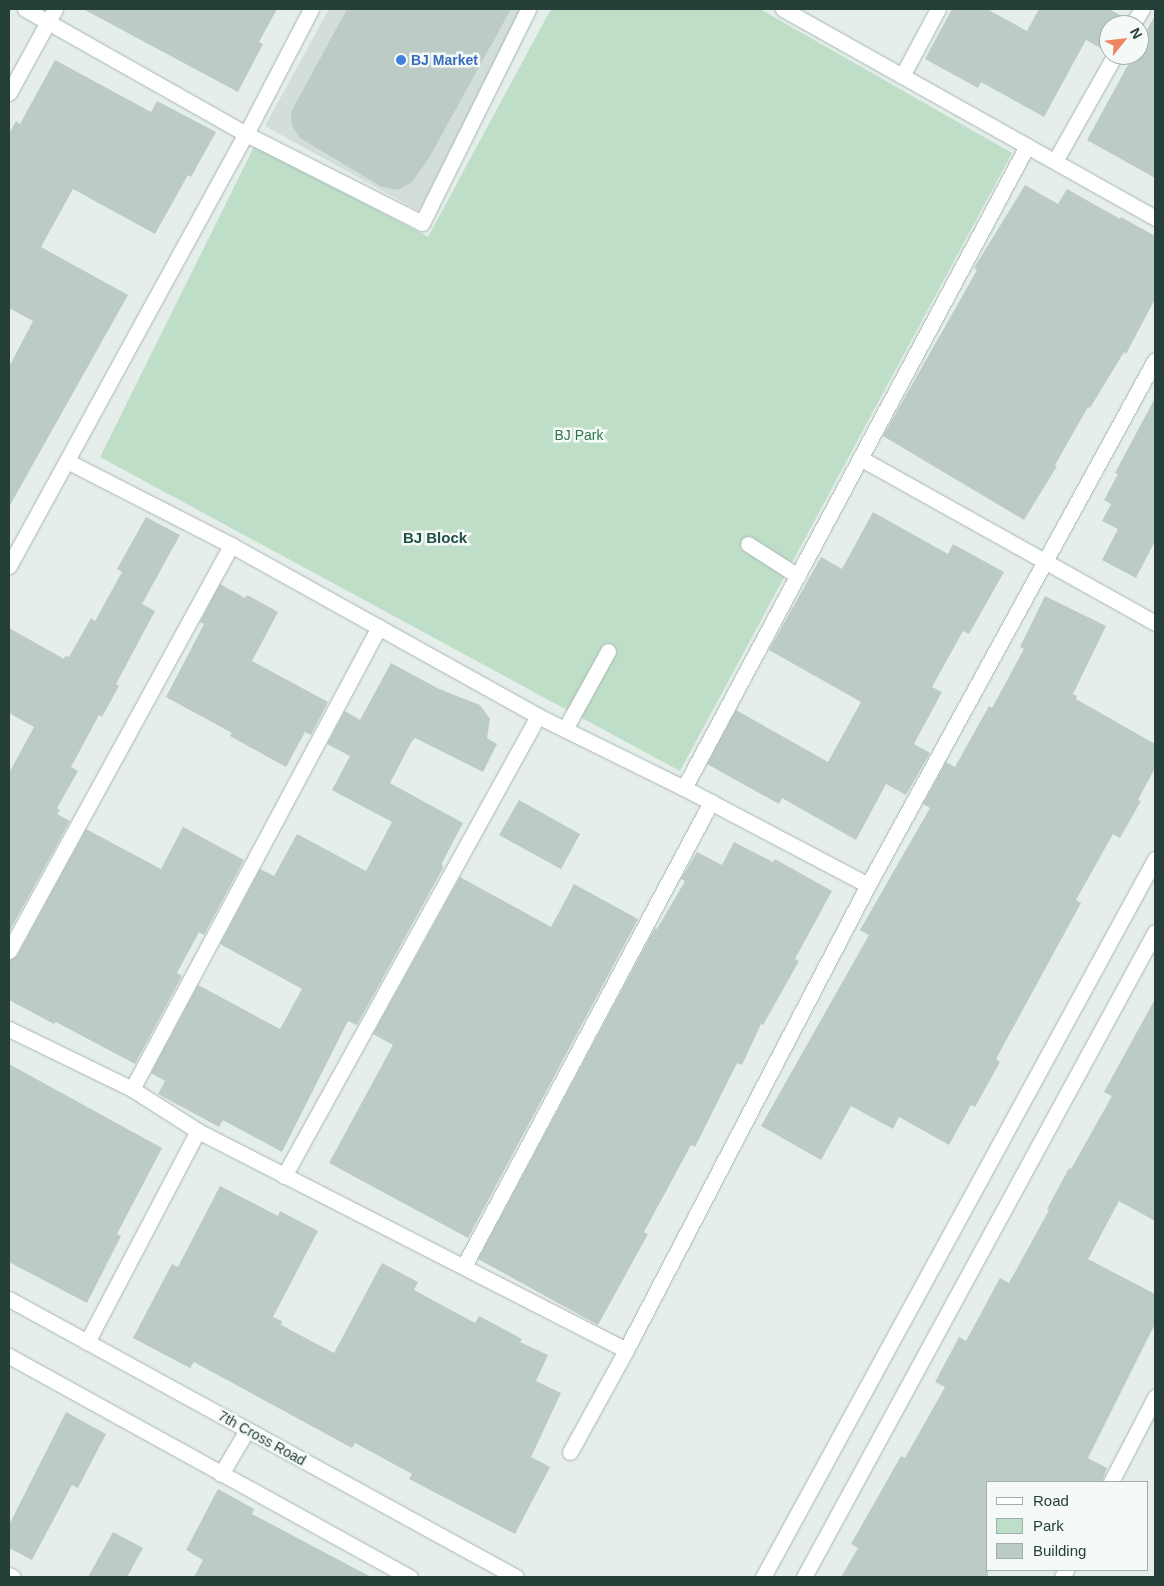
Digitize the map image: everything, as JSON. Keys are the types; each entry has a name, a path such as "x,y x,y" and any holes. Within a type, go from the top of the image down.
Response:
{"street":[{"path":"26,9 51,15 246,134 422,223 528,9"},
{"path":"9,566 246,134 311,9"},
{"path":"783,9 1155,218"},
{"path":"902,76 938,9"},
{"path":"9,93 51,15"},
{"path":"1055,161 1109,65"},
{"path":"684,788 1027,146"},
{"path":"570,1452 626,1350 868,885 1155,360"},
{"path":"860,458 1155,623"},
{"path":"67,461 231,545 538,716 684,788 868,885"},
{"path":"748,544 798,576"},
{"path":"9,951 231,545"},
{"path":"132,1089 379,627"},
{"path":"565,729 608,651"},
{"path":"284,1176 538,716"},
{"path":"464,1266 711,802"},
{"path":"763,1577 1155,859"},
{"path":"804,1577 1155,932"},
{"path":"9,1029 132,1089 198,1131 626,1350"},
{"path":"87,1342 198,1131"},
{"name":"7th Cross Road","path":"9,1299 516,1577"},
{"path":"9,1356 410,1577"},
{"path":"1112,1481 1155,1397"},
{"path":"221,1474 246,1430"},
{"path":"9,1575 13,1577"}],"shaded area":[{"name":"BJ Market","path":"329,9 523,9 419,211 265,126"}],"green space":[{"name":"BJ Park","path":"551,9 760,9 1012,153 680,771 100,457 255,145 428,237"}],"building":[{"path":"83,9 277,9 259,42 263,44 238,92"},
{"name":"BJ Market","path":"347,9 511,9 429,158 412,182 398,190 382,187 300,138 292,126 291,112"},
{"path":"952,9 987,9 1027,31 1039,9 1109,9 1120,15 1099,15 1099,47 1086,40 1044,117 981,82 978,88 925,59"},
{"path":"1155,15 1155,178 1087,140 1128,65 1149,65 1149,26"},
{"path":"55,60 151,112 157,101 216,132 191,177 188,175 155,234 73,189 41,247 128,295 9,507 9,367 33,321 9,308 9,134 16,121 20,124"},
{"path":"1025,185 1058,204 1067,189 1155,236 1155,299 1126,354 1124,352 1090,408 1088,407 1055,465 1057,466 1024,520 883,436 977,270 974,268"},
{"path":"1155,398 1155,541 1136,578 1102,560 1118,529 1102,521 1111,504 1104,500 1118,474 1115,473"},
{"path":"873,512 948,554 953,544 1004,572 969,634 963,631 932,687 942,692 914,744 930,753 906,795 886,784 856,840 782,798 779,804 707,764 736,710 828,762 861,702 769,650 821,557 842,569"},
{"path":"146,517 180,535 142,604 155,611 116,684 119,686 102,717 99,715 71,767 78,771 57,808 60,810 57,814 70,821 9,932 9,773 34,727 9,713 9,628 64,659 65,656 69,657 91,618 95,621 122,572 117,569"},
{"path":"220,584 245,598 247,595 278,612 252,661 328,702 311,735 305,732 286,767 230,736 232,733 166,697 204,624 200,622"},
{"path":"1045,596 1106,626 1073,694 1077,696 1076,699 1155,744 1155,768 1138,800 1141,801 1120,838 1113,834 1076,900 1081,903 996,1059 1000,1062 975,1107 971,1105 949,1145 899,1117 893,1129 851,1106 821,1160 761,1126 869,935 860,930 930,808 923,804 946,762 955,767 989,706 992,708 1024,649 1020,647"},
{"path":"391,663 439,689 480,705 490,719 487,738 497,744 483,772 415,738 412,741 390,783 463,823 442,863 443,868 357,1025 348,1021 282,1152 223,1120 219,1127 158,1094 165,1081 151,1073 198,985 280,1029 302,989 220,944 260,869 274,876 297,834 366,871 392,822 332,790 350,756 327,744 345,711 360,720"},
{"path":"519,800 580,834 561,869 499,835"},
{"path":"183,827 244,860 204,935 199,932 177,973 182,976 135,1064 56,1022 54,1024 9,1000 9,960 17,956 86,829 161,869"},
{"path":"734,842 773,862 775,859 832,891 795,959 799,961 763,1025 761,1024 742,1065 737,1063 695,1147 691,1145 644,1232 648,1234 598,1325 478,1259 655,928 657,929 685,881 681,879 697,852 722,865"},
{"path":"460,877 551,927 574,884 638,919 468,1238 329,1163 393,1045 373,1034"},
{"path":"1155,999 1155,1221 1119,1201 1088,1259 1155,1294 1155,1324 1088,1458 1107,1468 1102,1481 986,1481 986,1571 988,1571 988,1577 841,1577 858,1548 851,1544 901,1456 905,1458 945,1387 935,1382 959,1337 966,1341 1000,1278 1009,1283 1049,1210 1047,1209 1069,1168 1071,1169 1112,1096 1104,1092"},
{"path":"9,1064 162,1148 117,1234 121,1236 87,1303 9,1262"},
{"path":"220,1186 278,1216 280,1211 318,1231 273,1317 282,1321 281,1325 334,1353 382,1263 418,1282 414,1290 475,1323 479,1316 522,1339 520,1342 548,1355 536,1381 561,1393 531,1457 550,1467 515,1534 409,1479 412,1474 355,1443 352,1448 194,1362 190,1368 133,1338 172,1264 178,1267"},
{"path":"66,1412 106,1434 78,1488 72,1485 32,1560 9,1548 9,1525"},
{"path":"218,1489 254,1509 252,1514 371,1577 194,1577 203,1560 186,1550"},
{"path":"113,1532 143,1548 127,1577 88,1577"}],"place":[{"name":"BJ Market","path":"401,60"}],"district":[{"name":"BJ Block","path":"435,538"}]}
